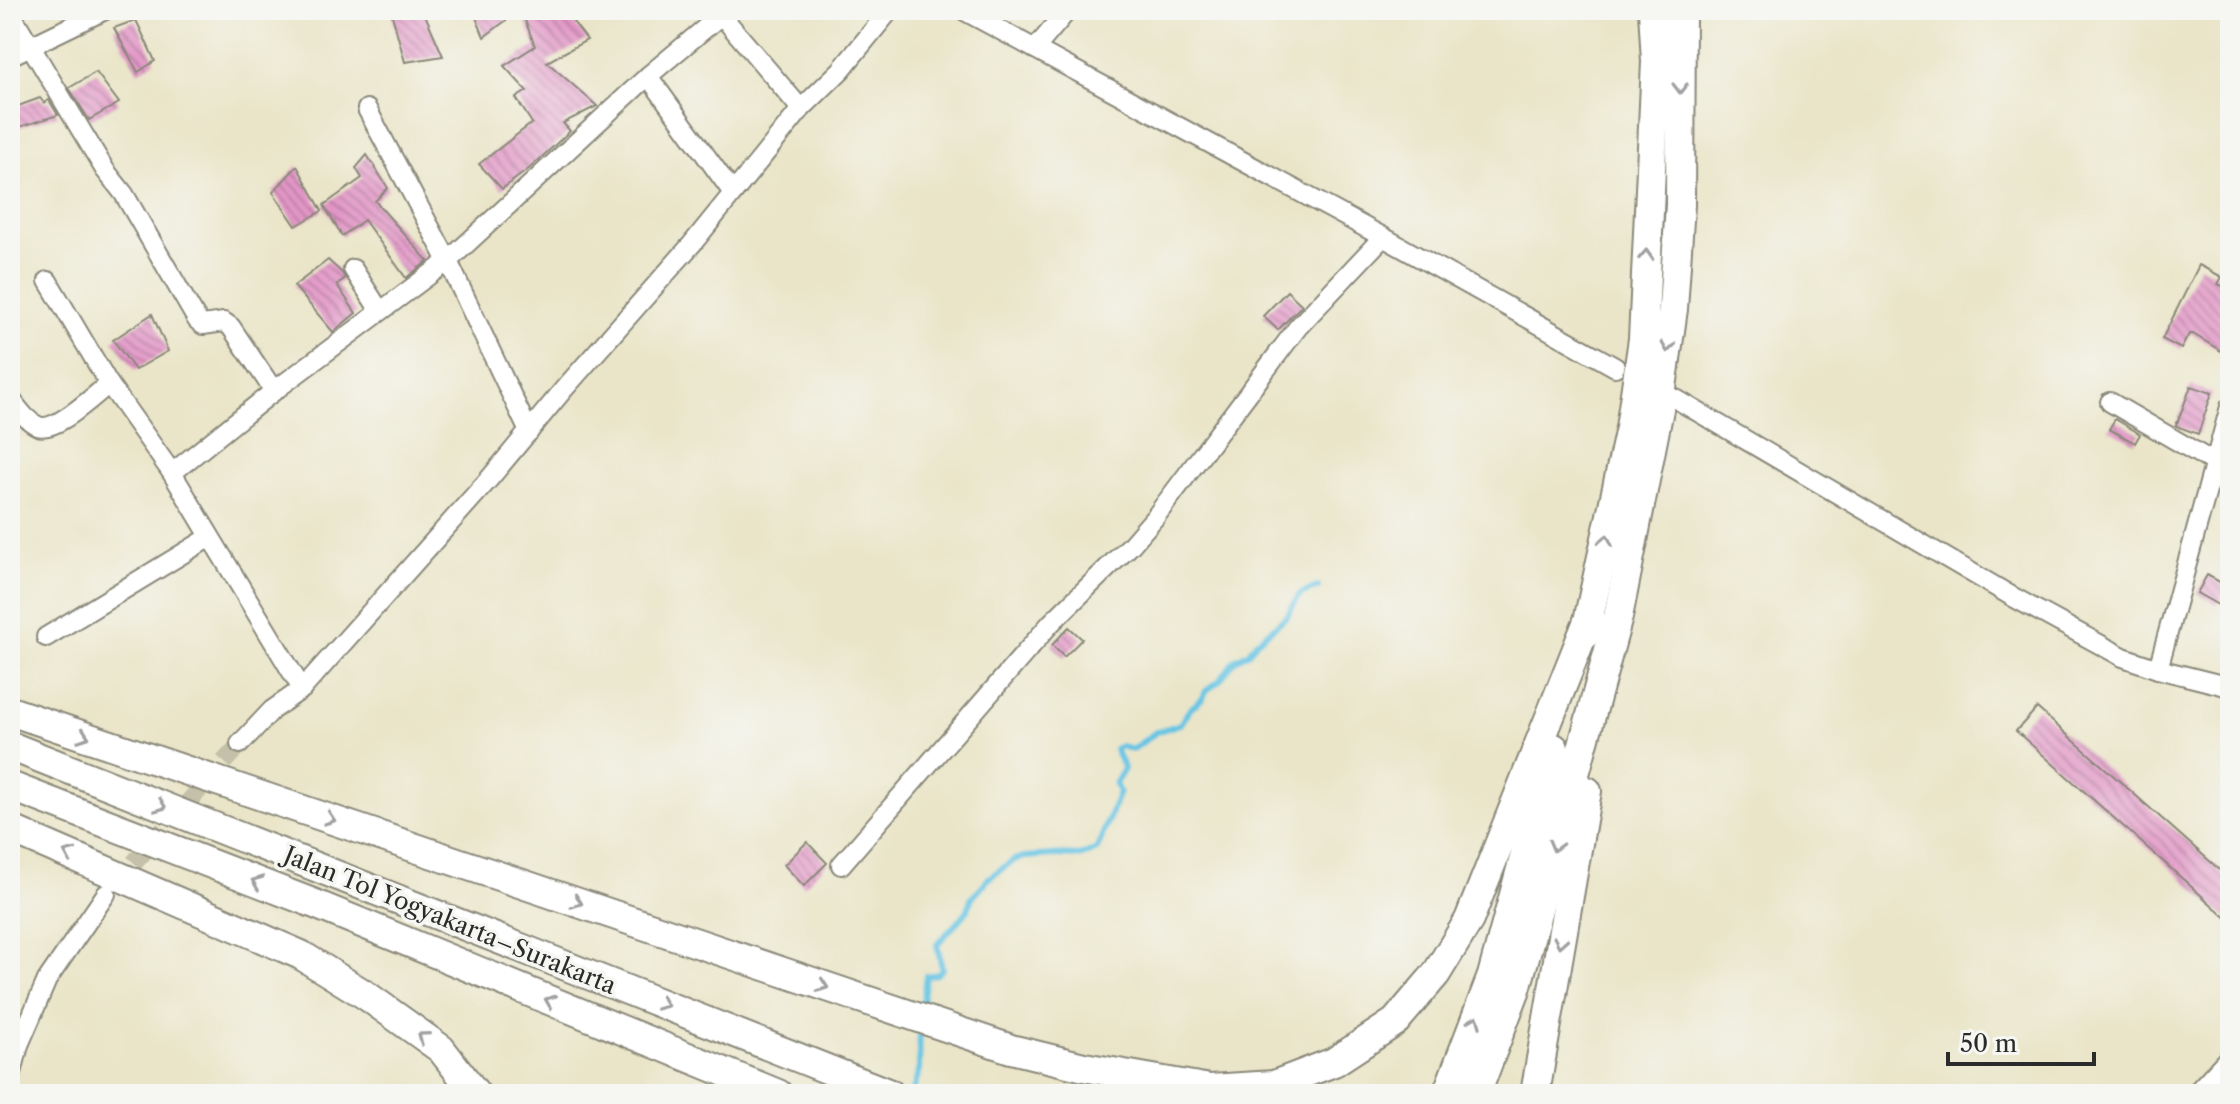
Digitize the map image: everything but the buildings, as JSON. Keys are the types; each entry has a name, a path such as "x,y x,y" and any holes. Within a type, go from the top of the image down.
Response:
{"highway":[{"path":"1535,1094 1643,339 1656,62 1653,10"},
{"path":"1476,1094 1516,989 1604,617 1659,409 1673,309 1680,205 1681,10"},
{"path":"10,711 1011,1049 1084,1067 1210,1089 1274,1085 1334,1062 1395,1022 1436,974 1469,920 1604,617"},
{"path":"1447,1094 1492,976 1604,617"},
{"name":"Jalan Tol Yogyakarta–Surakarta","path":"10,746 890,1094"},
{"name":"Jalan Tol Yogyakarta–Surakarta","path":"10,786 315,904 778,1094"},
{"path":"10,829 301,955 367,996 441,1049 476,1094"}],"street":[{"path":"10,56 105,10"},
{"path":"240,744 272,710 302,689 692,244 801,109 841,70 890,10"},
{"path":"963,10 1383,237 1615,367"},
{"path":"1035,49 1068,10"},
{"path":"10,12 105,170 124,194 197,320 203,325 224,322 231,327 274,391"},
{"path":"172,473 274,391 448,261 648,76 722,12 801,109"},
{"path":"648,76 733,193"},
{"path":"367,109 448,261 529,432"},
{"path":"841,865 1051,623 1139,535 1298,327 1383,237"},
{"path":"353,269 380,311"},
{"path":"48,281 109,384 172,473 302,689"},
{"path":"10,398 27,419 47,427 70,415 109,384"},
{"path":"1676,399 2013,597 2123,657 2230,687"},
{"path":"2110,402 2220,456"},
{"path":"2158,669 2220,456 2230,407"},
{"path":"46,637 210,537"},
{"path":"10,1081 19,1045 47,980 106,894"},
{"path":"2195,1094 2230,1056"}],"waterway":[{"path":"921,1012 926,976 937,974 942,969 937,944 968,910 971,899 989,878 1014,860 1025,857 1080,856 1097,849 1119,792 1115,784 1124,769 1115,749 1121,746 1132,750 1156,732 1180,724 1235,660 1248,653 1256,642 1287,616 1300,594 1318,587"},
{"path":"912,1094 919,1071 920,1027"}],"tunnel":[{"path":"116,883 240,744"}]}
